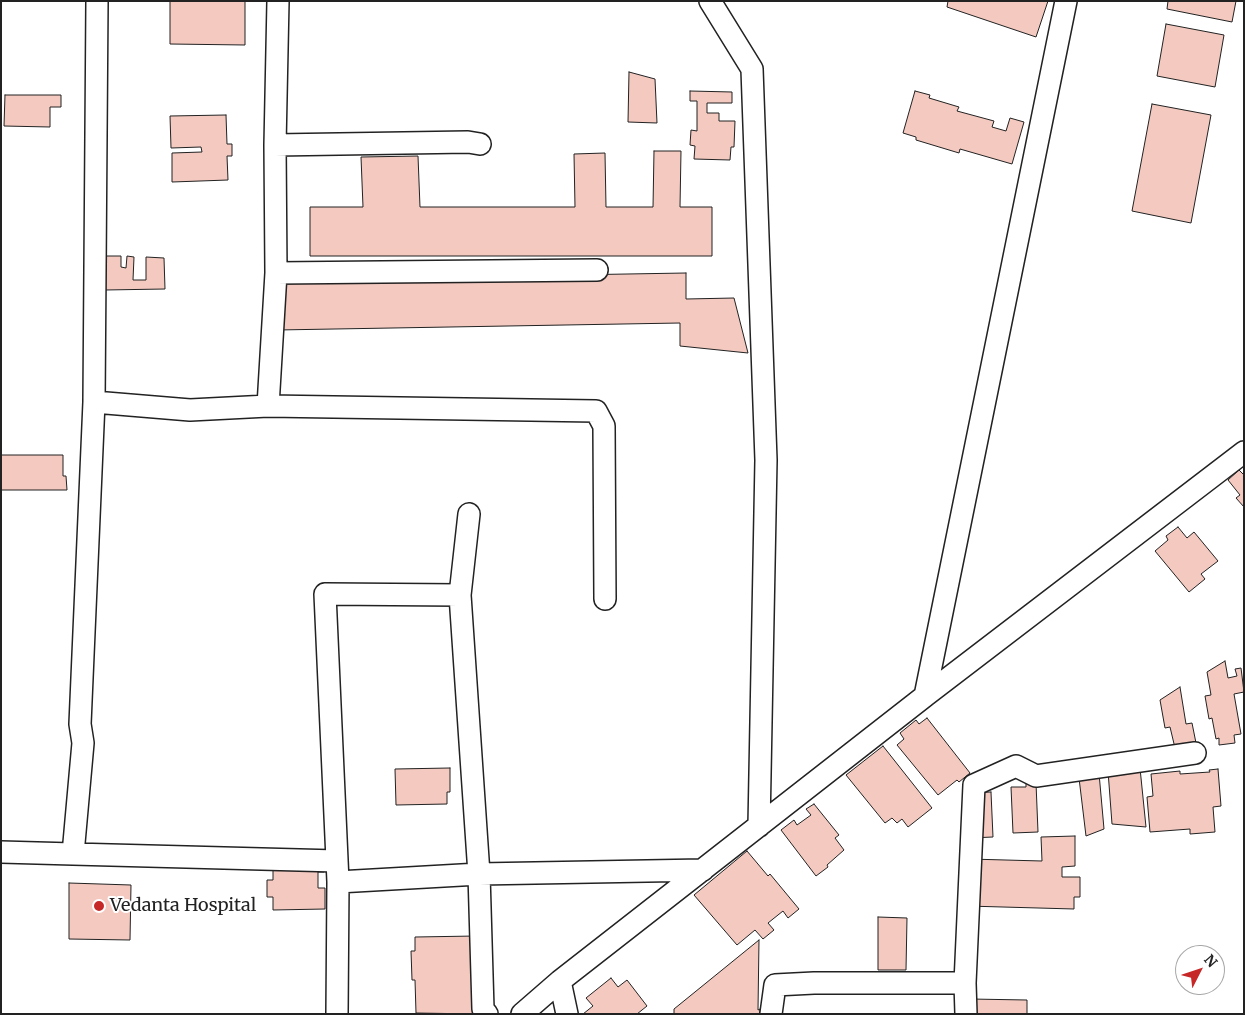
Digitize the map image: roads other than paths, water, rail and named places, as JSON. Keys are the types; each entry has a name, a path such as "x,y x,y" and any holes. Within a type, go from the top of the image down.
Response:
{"street":[{"path":"73,854 83,743 80,724 94,402 96,1"},
{"path":"268,406 276,273 275,145 278,1"},
{"path":"710,1 752,70 766,460 759,826"},
{"path":"924,696 1066,1"},
{"path":"275,145 468,142 480,144"},
{"path":"276,273 597,270"},
{"path":"94,402 190,410 268,406 596,411 604,426 606,599"},
{"path":"522,1014 560,981 924,696 1244,452"},
{"path":"469,514 460,595 479,874 483,1009 487,1014"},
{"path":"336,1014 338,872 325,594 460,595"},
{"path":"966,1014 965,983 974,785 1016,766 1036,776 1195,753"},
{"path":"1,852 73,854 338,872 479,874 703,870"},
{"path":"560,981 567,1014"},
{"path":"771,1014 775,986 814,983 965,983"}],"place":[{"name":"Vedanta Hospital","path":"99,906"}]}
